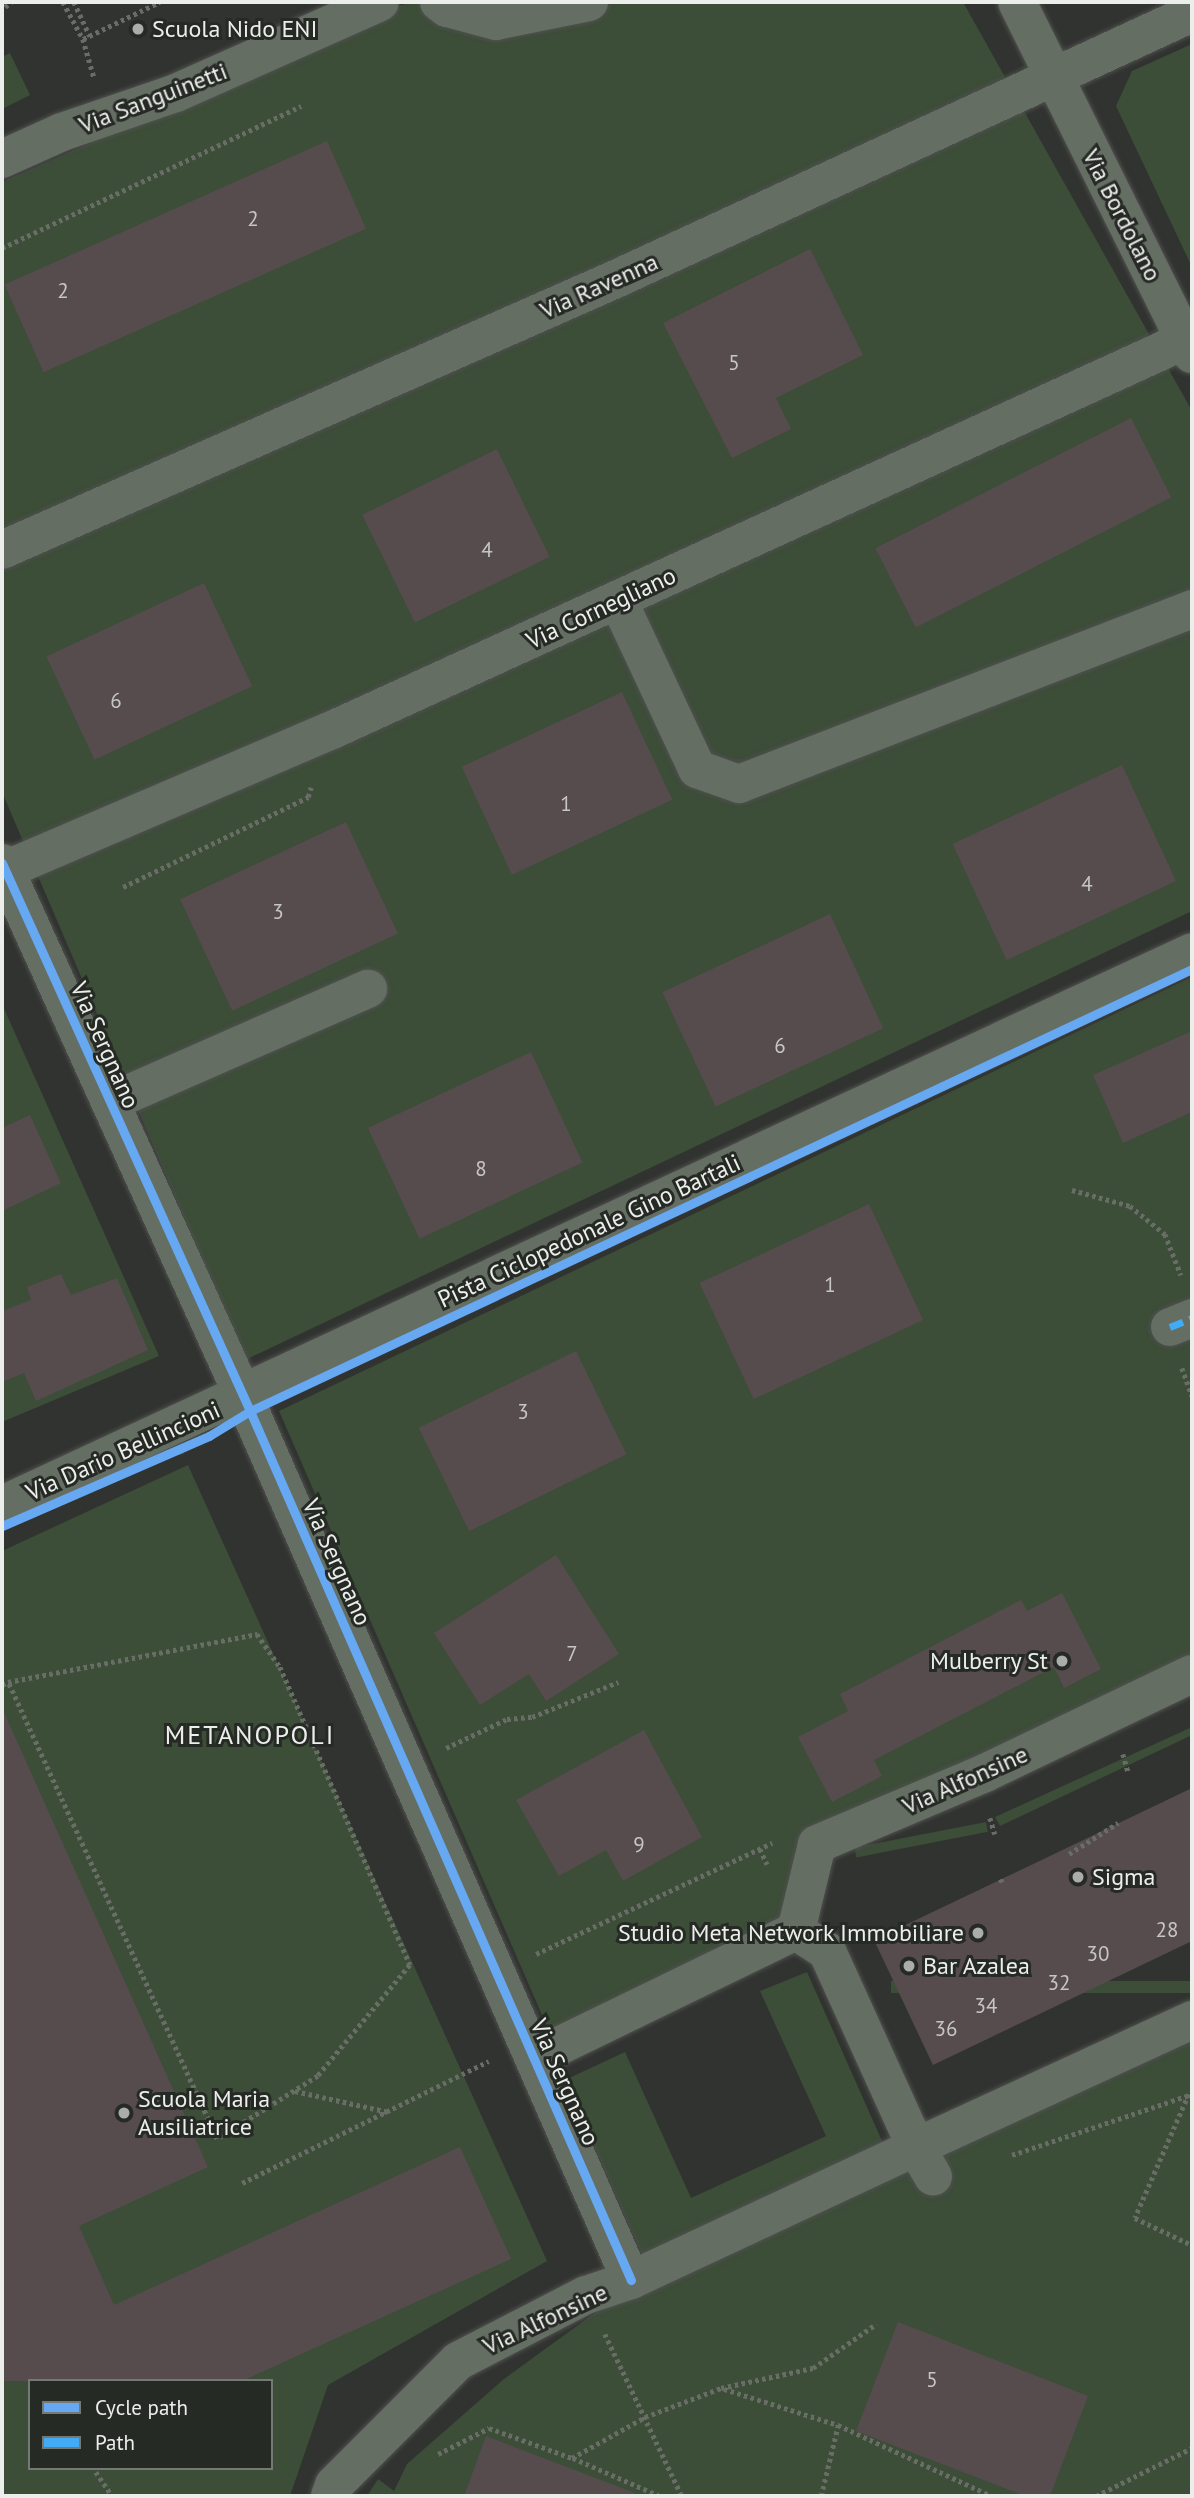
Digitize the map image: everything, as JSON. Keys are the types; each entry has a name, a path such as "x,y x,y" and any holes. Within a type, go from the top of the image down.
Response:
{"street":[{"name":"Via Sanguinetti","path":"2,159 62,132 176,93 380,2"},
{"path":"439,2 447,8 496,21 589,2"},
{"name":"Via Bordolano","path":"1017,2 1052,76 1190,344"},
{"name":"Via Ravenna","path":"2,550 618,278 1192,13"},
{"name":"Via Cornegliano","path":"3,866 330,731 1190,344"},
{"path":"618,600 697,769 739,784 1192,609"},
{"name":"Via Sergnano","path":"3,866 244,1396 631,2280"},
{"name":"Via Dario Bellincioni","path":"2,1505 244,1396 1192,952"},
{"path":"110,1102 368,989"},
{"name":"Via Alfonsine","path":"796,1931 817,1844 985,1773 1192,1674"},
{"path":"534,2058 796,1931 827,1951 925,2162"},
{"name":"Via Alfonsine","path":"330,2496 334,2485 458,2361 586,2295 631,2280 925,2162 1192,2020"}],"path":[{"path":"5,7 11,2"},
{"path":"63,2 83,39 96,83 108,77"},
{"path":"74,2 90,36"},
{"path":"83,39 160,2"},
{"path":"2,248 301,106"},
{"path":"123,887 166,866"},
{"path":"1072,1190 1130,1206 1165,1234 1187,1290 1181,1323 1192,1396"},
{"path":"2,1685 8,1682 257,1634 280,1667 410,1965 318,2076 217,2139 8,1682"},
{"path":"406,1766 507,1719 532,1717 618,1682"},
{"path":"1069,1854 1118,1823"},
{"path":"1001,1879 1003,1885"},
{"path":"242,2183 492,2059"},
{"path":"294,2091 389,2112"},
{"path":"998,2159 1063,2141 1191,2093"},
{"path":"1191,2093 1135,2218 1192,2245"},
{"path":"586,2295 682,2496"},
{"path":"572,2458 645,2417 721,2388 813,2368 876,2324"},
{"path":"721,2388 838,2425 992,2496"},
{"path":"821,2496 838,2425"},
{"path":"438,2454 489,2428 572,2458 660,2496"},
{"path":"1096,2496 1192,2448"},
{"path":"96,2472 112,2496"}],"green space":[{"path":"409,2 963,2 1192,411 1192,911 245,1360 2,792 2,182"},
{"path":"1192,44 1192,267 1116,106 1132,71"},
{"path":"10,53 30,95 2,109 2,57"},
{"path":"1192,977 1192,1654 816,1835 796,1914 549,2031 279,1411"},
{"path":"2,1004 159,1356 2,1422"},
{"path":"183,1449 184,1454 2,1489 2,1484"},
{"path":"188,1465 547,2261 328,2385 290,2496 2,2496 2,1551"},
{"path":"1192,1727 1192,1735 1000,1826 995,1817"},
{"path":"986,1822 988,1832 856,1857 854,1848"},
{"path":"807,1972 886,2150 647,2266 565,2080 625,2052 691,2198 826,2136 760,1991"},
{"path":"891,1981 1192,1981 1192,1993 891,1993"},
{"path":"1192,2040 1192,2496 367,2496 378,2479 394,2491 407,2464 504,2379 614,2299"}],"building":[{"path":"327,141 366,229 44,372 5,285"},
{"path":"810,249 863,355 776,398 791,429 732,458 663,323"},
{"path":"1131,418 1171,497 916,628 875,548"},
{"path":"497,449 550,557 415,623 362,515"},
{"path":"204,583 252,686 94,760 46,657"},
{"path":"622,692 672,800 512,875 462,767"},
{"path":"1122,765 1176,881 1007,960 953,844"},
{"path":"346,822 398,933 232,1011 180,899"},
{"path":"830,914 883,1028 716,1106 662,992"},
{"path":"1192,1031 1192,1112 1123,1143 1093,1075"},
{"path":"531,1052 583,1163 419,1239 368,1128"},
{"path":"30,1115 61,1183 2,1211 2,1128"},
{"path":"869,1204 923,1320 754,1399 700,1283"},
{"path":"61,1274 71,1295 117,1278 148,1350 36,1401 24,1373 2,1382 2,1311 31,1300 27,1287"},
{"path":"576,1351 626,1454 469,1531 419,1428"},
{"path":"556,1555 619,1654 546,1701 529,1674 480,1705 434,1633"},
{"path":"1062,1593 1101,1669 1064,1688 1054,1667 874,1760 882,1776 832,1802 798,1737 848,1711 840,1694 1021,1600 1027,1611"},
{"name":"Scuola Maria Ausiliatrice","path":"2,1708 208,2167 79,2226 114,2305 460,2147 511,2259 246,2379 2,2381"},
{"path":"644,1730 702,1837 623,1881 606,1850 559,1876 516,1800"},
{"path":"1192,1788 1192,1941 933,2065 874,1940"},
{"path":"898,2322 1088,2396 1050,2496 1025,2496 856,2431"},
{"path":"486,2436 635,2493 634,2496 464,2496"}],"marked path":[{"path":"1170,1327 1192,1318"}],"cycle path":[{"path":"2,863 250,1411 631,2280"},
{"name":"Pista Ciclopedonale Gino Bartali","path":"2,1526 209,1436 250,1411 1192,969"}],"place":[{"name":"Scuola Nido ENI","path":"138,29"},
{"name":"Mulberry St","path":"1062,1661"},
{"name":"Sigma","path":"1078,1877"},
{"name":"Studio Meta Network Immobiliare","path":"978,1933"},
{"name":"Bar Azalea","path":"909,1966"},
{"name":"Scuola Maria Ausiliatrice","path":"124,2113"}],"district":[{"name":"METANOPOLI","path":"250,1735"}]}
